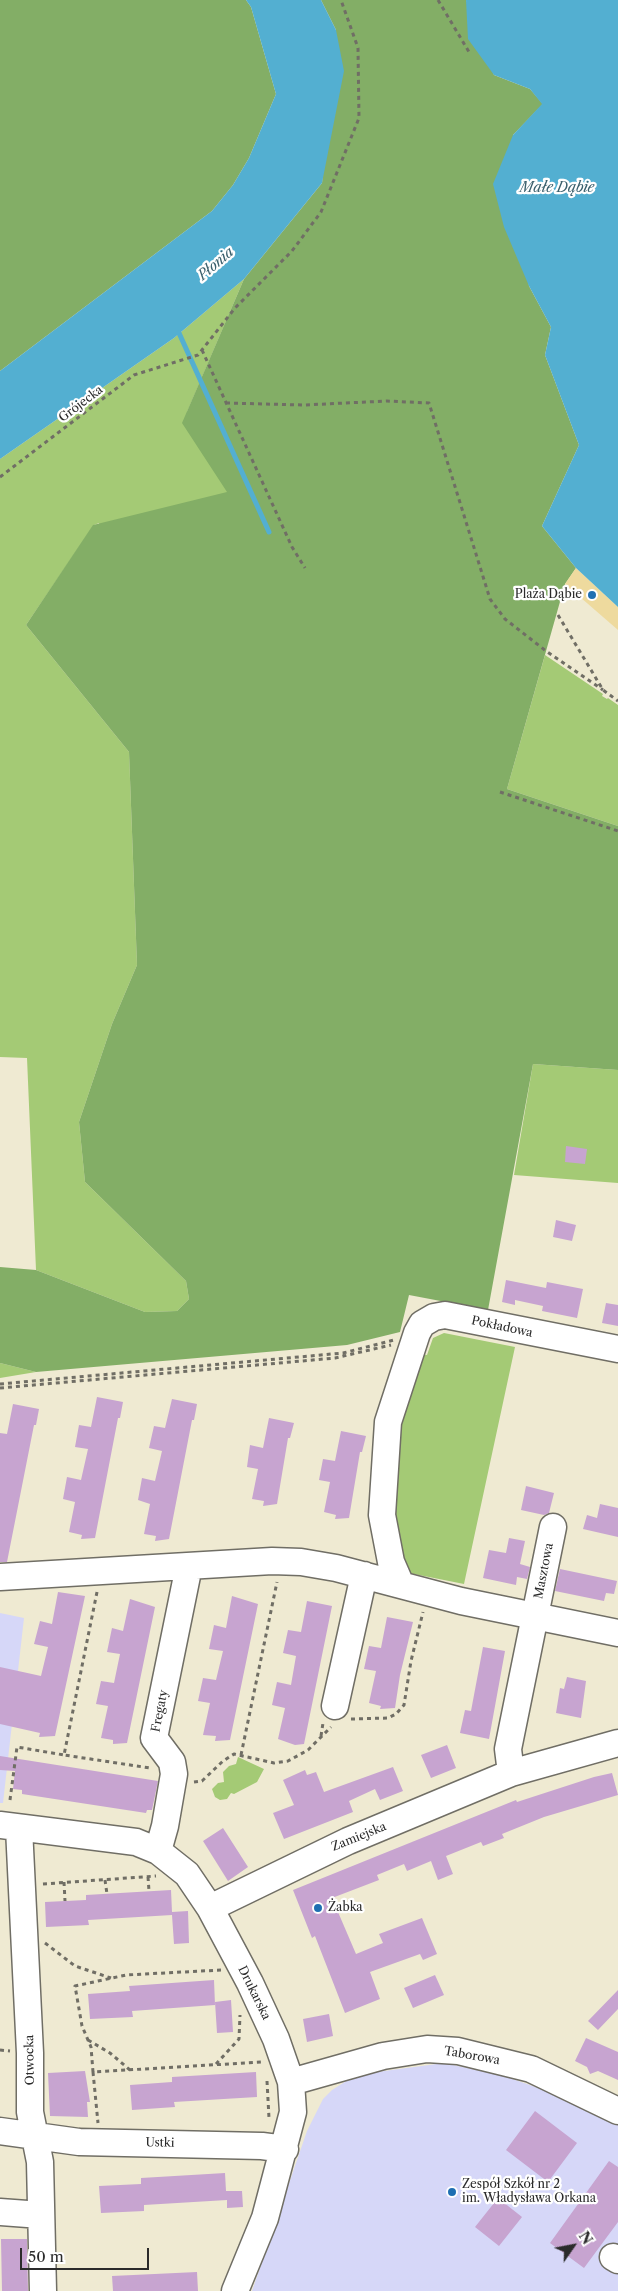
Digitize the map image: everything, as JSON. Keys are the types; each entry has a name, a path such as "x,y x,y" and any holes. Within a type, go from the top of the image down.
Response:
{"street":[{"name":"Pokładowa","path":"401,1585 390,1562 382,1515 388,1422 413,1348 425,1322 434,1317 445,1315 618,1349"},
{"name":"Masztowa","path":"534,1615 553,1527"},
{"path":"0,1578 281,1561 301,1562 401,1585"},
{"name":"Fregaty","path":"174,1775 172,1762 154,1738 189,1566"},
{"path":"335,1717 364,1575"},
{"name":"Masztowa","path":"401,1585 461,1601 618,1633"},
{"path":"510,1773 508,1749 534,1615"},
{"name":"Zamiejska","path":"210,1908 324,1851 510,1773 618,1743"},
{"path":"158,1851 165,1826 174,1775"},
{"name":"Drukarska","path":"10,1827 136,1842 158,1851 187,1874 210,1908 264,2010 290,2082 293,2112 273,2147 265,2218 236,2291"},
{"name":"Otwocka","path":"10,1827 22,1885 30,2053 30,2112 40,2162 43,2291"},
{"name":"Taborowa","path":"290,2082 383,2056 427,2049 458,2051 531,2069 618,2111"},
{"name":"Ustki","path":"0,2131 79,2142 273,2147"},
{"path":"0,2212 40,2215"}],"path":[{"path":"305,568 292,548 202,350 236,308 292,251 321,212 341,165 359,118 358,48 341,0"},
{"path":"438,0 469,52"},
{"name":"Grójecka","path":"0,477 134,375 180,359 198,355 202,350"},
{"path":"226,403 429,403 490,599 512,624 546,651 618,701"},
{"path":"558,615 603,690"},
{"path":"500,792 618,831"},
{"path":"0,1384 343,1352 399,1338 413,1348"},
{"path":"0,1388 335,1358 393,1344 413,1348"},
{"path":"241,1755 281,1561"},
{"path":"64,1755 102,1572"},
{"path":"335,1717 388,1718 396,1714 404,1705 410,1678 411,1661 423,1610"},
{"path":"321,1736 335,1717"},
{"path":"10,1800 17,1747 164,1770 193,1782 202,1781 228,1756 241,1755 281,1763 308,1750 335,1717"},
{"path":"22,1885 164,1876"},
{"path":"148,1877 150,1891"},
{"path":"105,1880 107,1894"},
{"path":"64,1882 65,1901"},
{"path":"43,1941 61,1957 75,1966 112,1978"},
{"path":"99,2131 91,2046 78,2010 75,1986 126,1976 226,1969 222,1962"},
{"path":"215,2065 239,2039 241,2008"},
{"path":"88,2040 110,2053 130,2070"},
{"path":"93,2072 266,2062"},
{"path":"266,2071 269,2128 258,2132 273,2147"}],"shaded area":[{"path":"0,1613 24,1618 3,1803 0,1803"},
{"name":"Zespół Szkół nr 2 im. Władysława Orkana","path":"444,2063 504,2076 550,2092 618,2124 618,2291 252,2291 307,2131 323,2099 332,2090 351,2078 362,2074"}],"green space":[{"path":"0,0 246,0 251,7 276,94 249,158 233,185 212,211 0,371"},
{"path":"321,0 466,0 494,75 530,89 543,104 513,135 529,286 551,327 545,355 579,445 542,526 576,568 565,584 507,789 618,826 618,1070 533,1064 488,1310 409,1295 400,1332 347,1345 36,1372 0,1363 0,1267 36,1270 145,1312 177,1311 189,1299 186,1281 85,1182 79,1122 112,1024 137,965 129,752 26,625 93,525 227,492 182,423 244,279 322,183 336,30"},
{"path":"244,279 187,412 300,579 145,800 99,523 94,525 26,625 129,752 137,965 112,1024 79,1122 85,1182 186,1281 189,1299 177,1311 145,1312 36,1270 27,1058 0,1057 0,459 174,338"},
{"path":"545,655 603,694 602,696 618,705 618,826 507,789"},
{"path":"533,1064 618,1070 618,1183 514,1175"},
{"path":"444,1333 515,1347 464,1584 409,1573 386,1515 392,1422 416,1353 427,1355 433,1338"},
{"path":"0,1363 36,1372 0,1378"},
{"path":"238,1757 264,1769 257,1782 234,1794 231,1793 227,1799 220,1800 215,1797 212,1789 218,1783 224,1782 223,1772 229,1766 236,1764"}],"sand":[{"name":"Plaża Dąbie","path":"576,568 618,607 618,630 565,584"}],"water":[{"name":"Płonia","path":"246,0 321,0 336,30 344,71 322,183 244,279 174,338 0,459 0,371 212,211 233,185 249,158 276,94 251,7"},
{"name":"Małe Dąbie","path":"466,0 618,0 618,607 576,568 542,526 579,445 545,355 551,327 529,286 504,227 493,184 513,135 542,104 530,89 494,75 468,39"}],"building":[{"path":"566,1146 587,1149 585,1164 565,1162"},
{"path":"556,1220 576,1225 572,1241 553,1237"},
{"path":"506,1280 546,1288 547,1282 583,1289 577,1318 542,1311 543,1306 515,1300 515,1305 502,1302"},
{"path":"606,1303 618,1305 618,1326 602,1323"},
{"path":"97,1397 123,1402 120,1418 118,1418 95,1538 81,1539 82,1535 69,1532 75,1502 63,1499 67,1477 81,1480 88,1449 75,1447 79,1425 91,1427"},
{"path":"172,1399 197,1404 194,1420 192,1420 169,1539 155,1541 156,1536 144,1534 150,1504 138,1500 142,1478 155,1481 162,1451 149,1448 154,1426 165,1428"},
{"path":"13,1404 39,1409 36,1425 34,1425 7,1562 0,1562 0,1433 7,1434"},
{"path":"269,1418 294,1423 290,1438 288,1438 277,1504 263,1506 264,1501 252,1499 258,1469 247,1467 250,1445 263,1448"},
{"path":"341,1431 366,1436 362,1452 360,1452 349,1518 335,1519 336,1515 324,1512 330,1482 319,1480 323,1459 335,1461"},
{"path":"526,1486 554,1493 549,1513 544,1515 521,1510"},
{"path":"600,1504 618,1508 618,1537 583,1529 587,1515 597,1518"},
{"path":"509,1538 525,1541 520,1564 530,1567 527,1579 517,1577 516,1585 483,1578 489,1550 506,1553"},
{"path":"560,1569 617,1581 614,1594 606,1593 604,1601 555,1591"},
{"path":"58,1592 85,1596 55,1736 39,1737 40,1733 0,1724 0,1667 41,1676 48,1647 34,1644 40,1621 52,1624"},
{"path":"232,1596 258,1604 230,1740 215,1741 216,1736 203,1735 210,1703 198,1701 203,1678 216,1680 223,1651 209,1649 214,1625 226,1628"},
{"path":"130,1599 155,1607 127,1743 113,1744 113,1740 101,1738 108,1706 96,1704 101,1681 114,1683 120,1654 107,1652 112,1628 123,1631"},
{"path":"307,1601 332,1606 304,1744 295,1745 278,1739 285,1708 272,1705 277,1682 291,1685 296,1656 283,1653 288,1630 301,1632"},
{"path":"387,1617 413,1622 400,1675 395,1708 380,1709 381,1706 369,1703 376,1671 364,1669 369,1646 381,1648"},
{"path":"483,1647 505,1651 489,1739 460,1733 465,1710 471,1711"},
{"path":"567,1677 586,1681 581,1718 556,1713 560,1688 564,1689"},
{"path":"447,1745 456,1768 431,1778 421,1755"},
{"path":"0,1756 158,1781 152,1810 147,1810 146,1813 22,1794 22,1790 13,1789 15,1771 0,1770"},
{"path":"393,1767 403,1791 380,1800 375,1789 349,1801 353,1812 284,1839 273,1813 294,1805 283,1780 305,1770 307,1775 316,1772 324,1792"},
{"path":"612,1773 618,1795 544,1817 502,1834 504,1838 483,1846 481,1842 446,1856 453,1874 438,1880 431,1861 407,1871 404,1864 377,1875 379,1880 332,1898 356,1954 383,1943 379,1934 422,1918 437,1954 423,1960 420,1954 370,1972 380,1999 345,2013 315,1936 312,1938 293,1890 516,1800 517,1802"},
{"path":"223,1828 248,1867 228,1881 203,1841"},
{"path":"171,1890 172,1912 188,1911 189,1943 174,1944 172,1915 88,1920 89,1925 46,1927 45,1902 86,1900 86,1895"},
{"path":"435,1975 444,1995 413,2008 404,1988"},
{"path":"214,1980 215,2005 132,2011 133,2017 90,2019 88,1994 130,1991 129,1986"},
{"path":"618,1990 618,2009 598,2030 588,2021"},
{"path":"231,2000 233,2032 217,2033 215,2002"},
{"path":"329,2014 333,2036 307,2042 303,2019"},
{"path":"586,2038 618,2052 618,2080 598,2071 590,2074 587,2067 575,2061"},
{"path":"85,2071 90,2102 87,2102 88,2117 50,2116 48,2073"},
{"path":"256,2072 257,2097 174,2102 175,2107 132,2110 130,2085 172,2082 172,2077"},
{"path":"535,2111 577,2143 548,2182 506,2150"},
{"path":"609,2161 618,2167 618,2222 584,2268 550,2243"},
{"path":"225,2173 226,2191 242,2191 243,2207 227,2208 227,2200 144,2205 144,2211 101,2213 99,2186 141,2184 141,2178"},
{"path":"498,2198 522,2217 499,2246 475,2227"},
{"path":"1,2239 27,2239 28,2291 2,2291"},
{"path":"197,2272 198,2291 113,2291 112,2276"}],"waterway":[{"path":"179,333 269,532"}],"place":[{"name":"Plaża Dąbie","path":"592,595"},
{"name":"Żabka","path":"318,1908"},
{"name":"Zespół Szkół nr 2 im. Władysława Orkana","path":"452,2192"}]}
